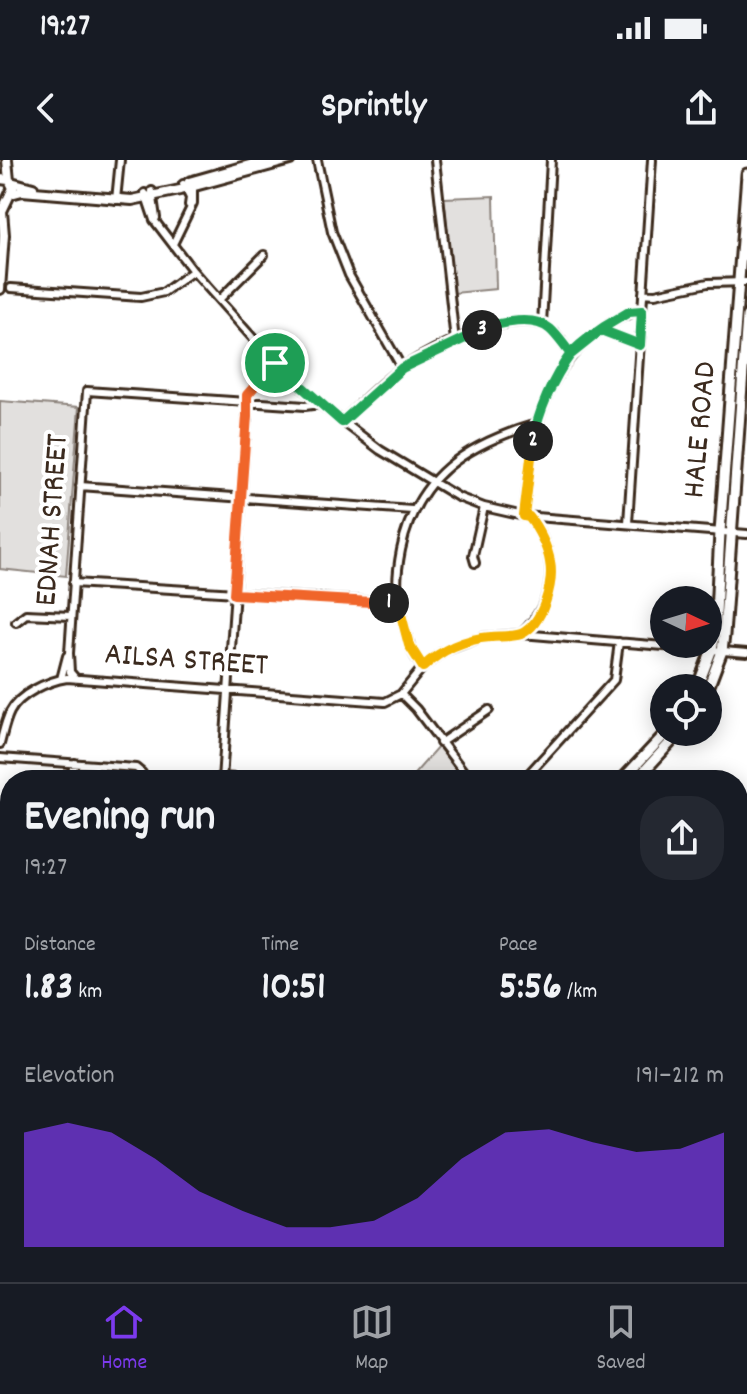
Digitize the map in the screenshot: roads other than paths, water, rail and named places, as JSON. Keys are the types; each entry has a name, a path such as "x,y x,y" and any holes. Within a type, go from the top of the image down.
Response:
{"main road":[{"path":"0,167 5,160"},
{"path":"0,289 4,235 2,211 6,196 13,188 6,181 5,160"},
{"path":"6,196 22,191 117,197 149,195 267,160"},
{"path":"226,174 290,160"},
{"name":"HALE ROAD","path":"719,586 720,532 743,282 747,174"},
{"path":"6,181 32,188 117,197"},
{"name":"HALE ROAD","path":"722,608 731,533 747,316"},
{"path":"631,770 654,746"},
{"path":"645,770 667,746"}],"street":[{"path":"117,197 120,160"},
{"path":"224,160 226,174"},
{"path":"317,160 332,232 349,275 402,368"},
{"path":"435,160 455,341"},
{"path":"542,324 551,160"},
{"path":"628,523 652,160"},
{"path":"173,244 194,199 188,185"},
{"path":"149,195 159,225 193,271 275,363 320,404 380,450 458,497 484,507 527,516 747,534"},
{"path":"220,299 264,255"},
{"path":"11,288 141,297 164,292 193,271"},
{"path":"643,293 655,294 708,283 743,282"},
{"path":"521,634 537,619 546,602 549,583 550,562 527,516 536,424 571,354 629,312 642,311"},
{"path":"342,422 402,368 455,341 506,323 542,324 551,329 571,354"},
{"path":"601,330 640,345"},
{"path":"223,770 247,416 245,402 247,395 275,363"},
{"name":"EDNAH STREET","path":"76,679 70,672 69,653 87,391 245,402"},
{"path":"245,402 320,404"},
{"path":"423,667 409,645 398,603 398,566 412,510 451,463 471,449 501,434 536,424"},
{"path":"80,486 412,510"},
{"path":"475,563 473,556 484,507"},
{"path":"73,583 398,603"},
{"path":"16,622 26,614 71,616"},
{"path":"462,770 401,694 423,667 442,652 468,641 521,634 650,645"},
{"path":"532,770 614,680 619,642"},
{"path":"722,650 747,653"},
{"name":"EDNAH STREET","path":"61,679 69,653"},
{"name":"AILSA STREET","path":"0,744 12,708 26,696 61,679 385,702 401,694"},
{"path":"440,743 489,710"},
{"path":"0,758 138,770"},
{"path":"73,770 75,763"}]}
